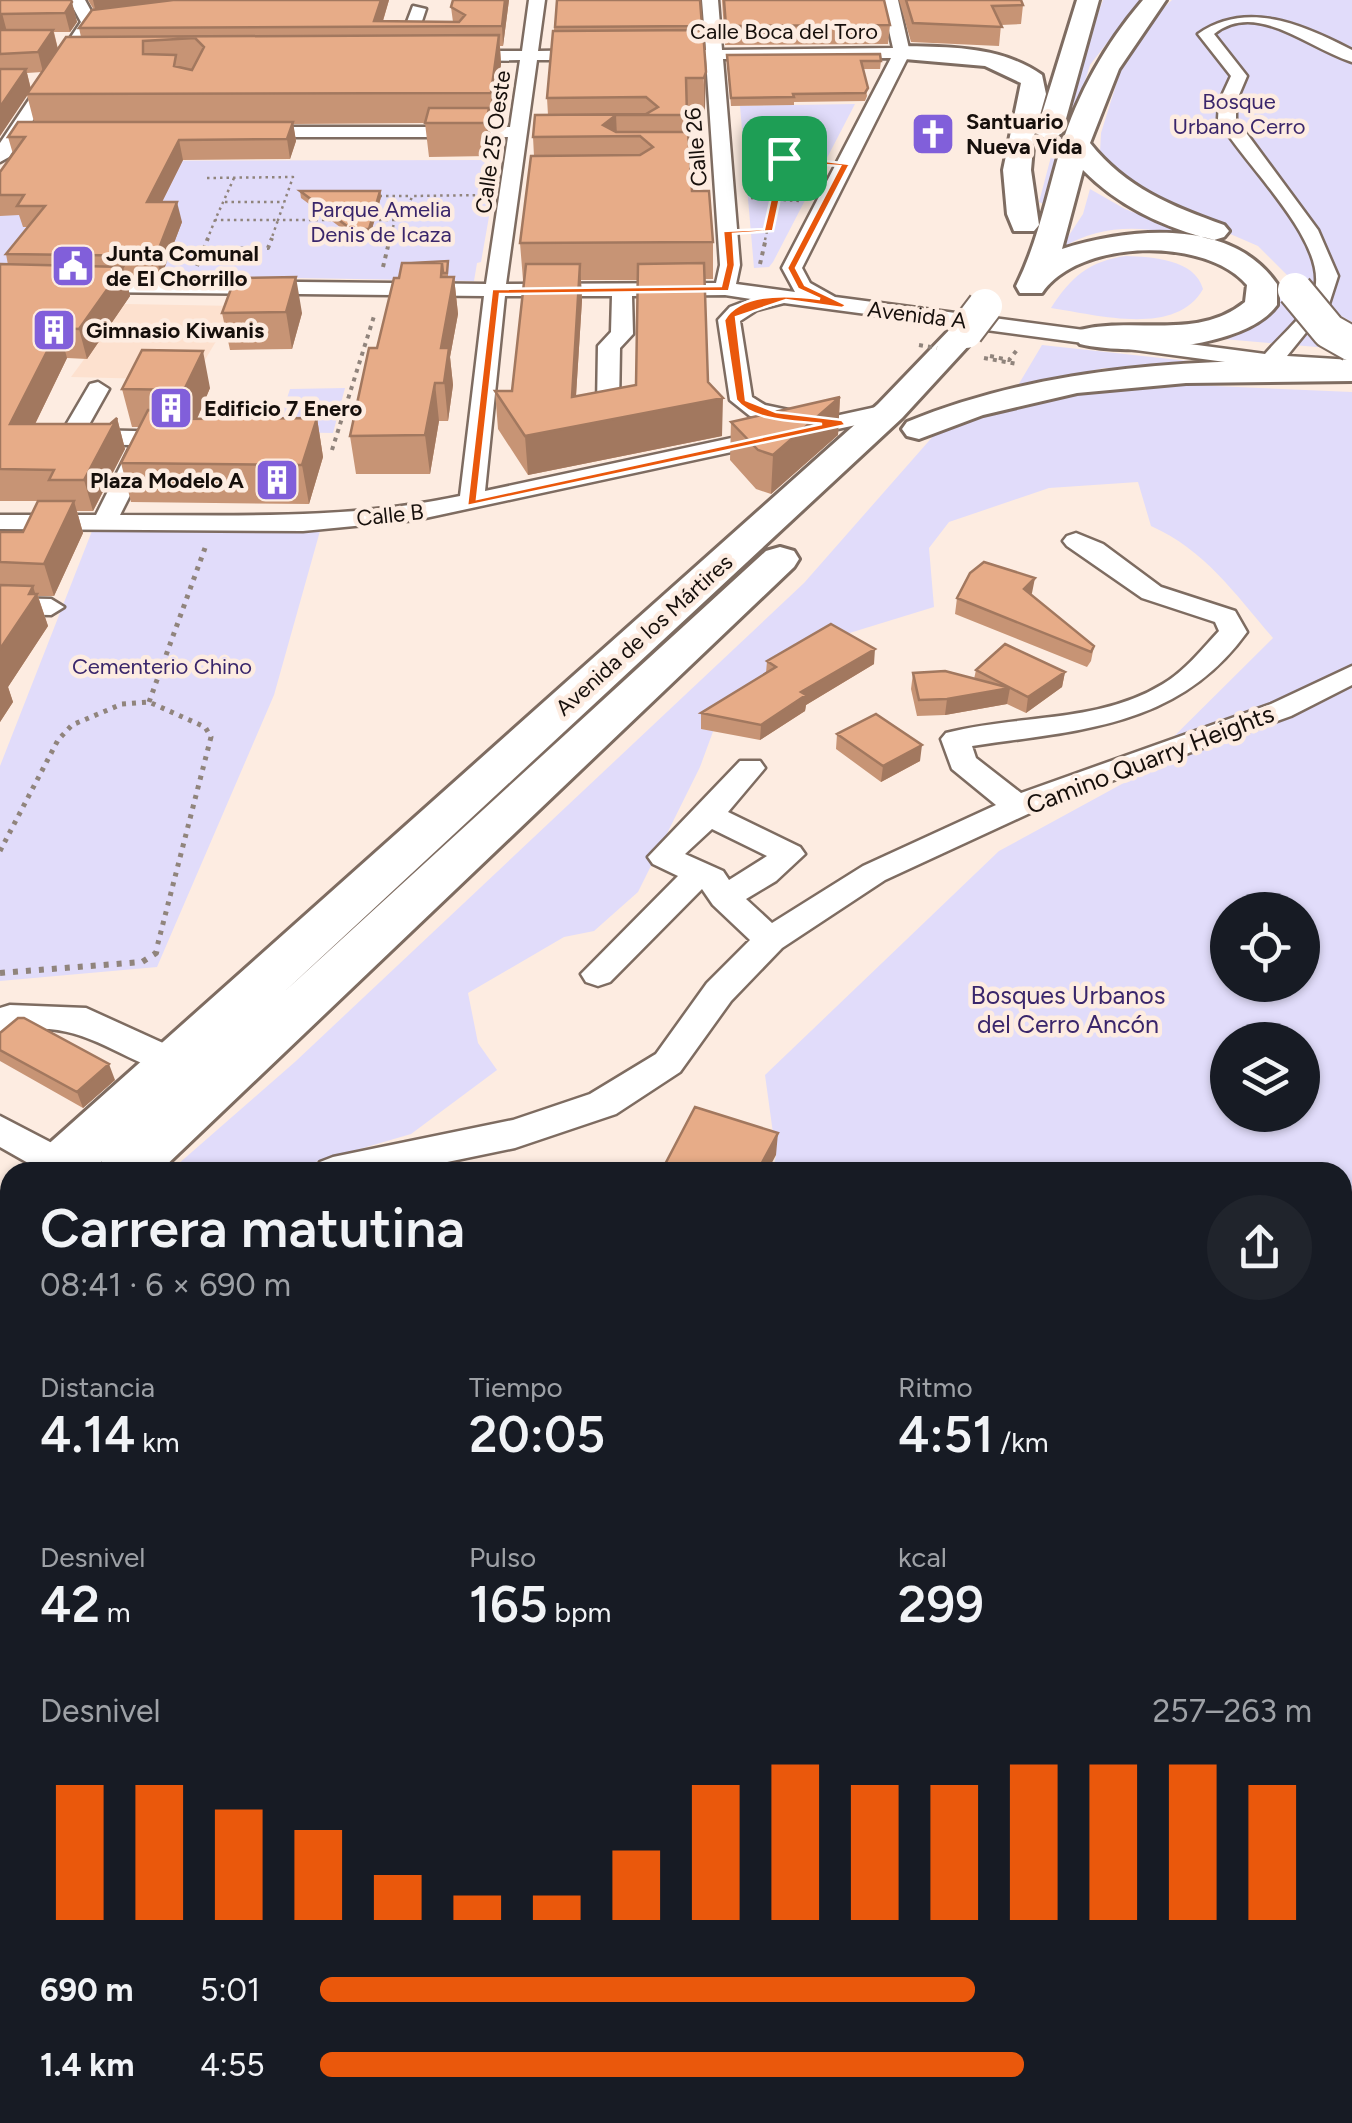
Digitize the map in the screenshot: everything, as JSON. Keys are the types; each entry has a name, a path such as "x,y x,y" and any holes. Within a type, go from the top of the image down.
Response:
{"highway":[{"name":"Avenida de los Mártires","path":"994,332 1005,266 1024,225 1088,0"},
{"name":"Avenida de los Mártires","path":"134,1162 994,332 1036,277 1076,143 1117,48 1155,0"},
{"path":"902,53 991,62 1025,74 1034,84 1021,133 1015,187 1024,225"},
{"path":"882,93 902,74 921,65 952,60 991,62"},
{"path":"1076,143 1115,188 1147,206 1240,242 1261,256 1330,331 1352,344"},
{"path":"1036,277 1058,261 1082,252 1165,242 1225,254 1249,268 1262,284 1261,304 1240,320 1171,336 1091,337"},
{"path":"904,420 1064,384 1184,374 1352,369"},
{"name":"Avenida de los Mártires","path":"66,1162 173,1062 904,420"}],"street":[{"path":"0,157 71,49 98,21 77,0"},
{"name":"Calle 25 Oeste","path":"471,504 495,291 521,182 527,47 537,0"},
{"name":"Calle 26","path":"710,0 714,47 712,158 726,199 730,265 725,289"},
{"path":"730,265 758,275 774,275 792,268 902,53 890,0"},
{"path":"1270,362 1325,294 1324,264 1290,200 1248,152 1226,118 1226,103 1239,76 1206,34 1216,14 1228,4 1269,4 1352,57"},
{"path":"418,9 410,34 466,35"},
{"path":"432,56 604,38"},
{"path":"455,74 527,47 621,55"},
{"name":"Calle Boca del Toro","path":"640,55 714,47 800,54 902,53"},
{"path":"237,132 525,138"},
{"path":"792,268 801,287 842,305"},
{"name":"Avenida A","path":"0,285 495,291 725,289 1270,362 1352,369"},
{"path":"608,406 609,346 622,334 622,291"},
{"path":"786,297 754,304 729,320 741,400 746,406 775,415 842,423"},
{"path":"98,389 71,438 198,439"},
{"name":"Calle B","path":"0,522 303,523 471,504 842,423 904,420"},
{"path":"104,523 146,438"},
{"path":"1020,808 962,762 956,739 1127,712 1171,691 1210,661 1234,632 1226,617 1178,604 1144,589 1090,546 1076,541"},
{"path":"0,606 50,607"},
{"name":"Camino Quarry Heights","path":"381,1162 515,1134 603,1104 668,1063 719,992 770,940 874,873 1045,794 1281,710 1352,674"},
{"path":"750,768 709,815 664,857 712,879 724,897 770,940"},
{"path":"709,815 789,854 765,874 724,897"},
{"path":"598,974 699,873"},
{"path":"0,1024 10,1017 86,1020 173,1062"},
{"path":"0,1130 48,1162"}],"path":[{"path":"712,158 782,165 846,164"},
{"path":"775,162 784,158 793,162"},
{"path":"758,275 782,165"},
{"path":"204,249 268,248 293,178 207,178"},
{"path":"194,272 234,178"},
{"path":"358,196 486,196"},
{"path":"380,282 398,206 409,206 412,196"},
{"path":"726,199 825,204"},
{"path":"226,202 284,202"},
{"path":"215,220 395,220"},
{"path":"728,231 768,231"},
{"path":"334,240 390,240"},
{"path":"332,450 379,302"},
{"path":"149,702 211,531"},
{"path":"0,851 58,740 72,725 122,704 149,702 205,727 211,737 156,953 142,962 0,973"}],"shaded area":[{"path":"125,304 237,306 193,380 71,377"}],"green space":[{"path":"1103,0 1140,0 1090,65 1046,205 1039,202 1065,104"},
{"name":"Bosque Urbano Cerro","path":"1172,0 1352,0 1352,322 1312,300 1258,246 1184,214 1121,180 1100,152 1101,133 1121,69 1149,22"},
{"path":"855,104 773,262 769,267 754,268 740,106"},
{"name":"Parque Amelia Denis de Icaza","path":"499,160 481,262 477,263 474,281 0,273 0,192 20,161"},
{"path":"1090,189 1125,209 1206,240 1150,230 1114,230 1096,233 1060,249 1083,214"},
{"path":"1126,256 1160,259 1182,266 1191,271 1203,289 1190,304 1154,318 1111,318 1051,308 1082,272"},
{"path":"1279,294 1302,318 1352,350 1200,337 1272,304"},
{"path":"1042,345 1207,363 1206,367 1104,368 1017,387"},
{"name":"Bosques Urbanos del Cerro Ancón","path":"1121,382 1352,392 1352,1162 775,1162 765,1075 999,851 1131,779 1273,638 1203,560 1151,526 1138,482 1049,488 949,522 929,548 934,607 830,639 718,718 700,767 638,892 594,931 564,937 468,993 478,1043 497,1070 411,1134 315,1162 180,1162 296,1061 804,583 935,434 1001,407"},
{"path":"345,388 333,433 276,432 290,389"},
{"name":"Cementerio Chino","path":"92,531 320,531 274,695 157,967 0,981 0,766"}],"building":[{"path":"0,0 72,2 65,13 0,14"},
{"path":"173,0 381,0 374,21 459,22 465,15 451,7 453,0 505,0 502,26 79,28 92,10"},
{"path":"557,0 700,0 702,26 555,27"},
{"path":"724,0 884,0 890,25 726,26"},
{"path":"906,0 1021,0 1023,5 992,6 1002,27 913,23"},
{"path":"0,28 53,30 38,52 0,54"},
{"path":"703,30 706,72 704,78 686,78 687,115 616,115 603,125 616,132 688,132 692,191 709,191 713,242 520,243 531,156 640,155 653,147 640,136 533,137 535,115 646,114 658,107 646,97 547,98 553,31"},
{"path":"499,35 491,93 27,94 66,37","holes":["195,38 204,47 192,70 174,66 176,55 143,54 143,41"]},
{"path":"880,54 881,61 861,61 868,88 865,93 731,98 727,55"},
{"path":"0,69 26,69 0,107"},
{"path":"429,108 489,108 486,123 425,123"},
{"path":"18,122 293,122 287,139 179,140 147,202 177,202 156,256 6,254 45,206 17,206 24,195 0,195 0,172 25,137 8,137"},
{"path":"300,191 380,191 369,229 351,229"},
{"path":"448,261 447,273 443,273 442,263 411,263"},
{"path":"402,263 442,263 441,277 454,277 441,348 449,348 444,383 435,383 425,435 350,436 369,348 377,348 394,278 399,278"},
{"path":"704,263 708,382 723,398 525,436 495,391 512,391 526,264 580,264 572,397 636,385 638,264"},
{"path":"0,264 123,267 79,329 59,328 10,424 110,424 117,418 84,480 49,480 54,470 0,469"},
{"path":"296,277 286,312 222,313 235,278"},
{"path":"142,350 203,351 184,390 122,389"},
{"path":"840,397 773,455 758,450 731,422"},
{"path":"148,410 175,411 171,419 317,418 302,465 121,463"},
{"path":"38,501 74,501 44,564 0,562 0,532 23,532"},
{"path":"984,562 1035,578 1024,589 1094,646 1091,652 957,598 970,573"},
{"path":"0,585 33,586 29,594 37,594 0,649"},
{"path":"831,624 875,649 801,692 806,695 761,725 701,713 776,667 767,661"},
{"path":"1005,644 1065,672 1028,697 976,670"},
{"path":"945,671 1010,688 919,700 913,673"},
{"path":"876,714 922,745 883,766 837,734"},
{"path":"18,1018 109,1064 77,1092 0,1050 0,1033"},
{"path":"695,1107 778,1133 762,1162 666,1162"}],"place":[{"name":"Santuario Nueva Vida","path":"933,134"},
{"name":"Junta Comunal de El Chorrillo","path":"73,266"},
{"name":"Gimnasio Kiwanis","path":"54,330"},
{"name":"Edificio 7 Enero","path":"171,408"},
{"name":"Plaza Modelo A","path":"277,480"}],"route":[{"path":"784,158 793,162 846,164 792,268 801,287 842,305 786,297 754,304 732,315 729,320 741,400 746,406 775,415 842,423 471,504 495,291 725,289 730,265 728,231 768,231 782,165 775,162 784,158"}]}
